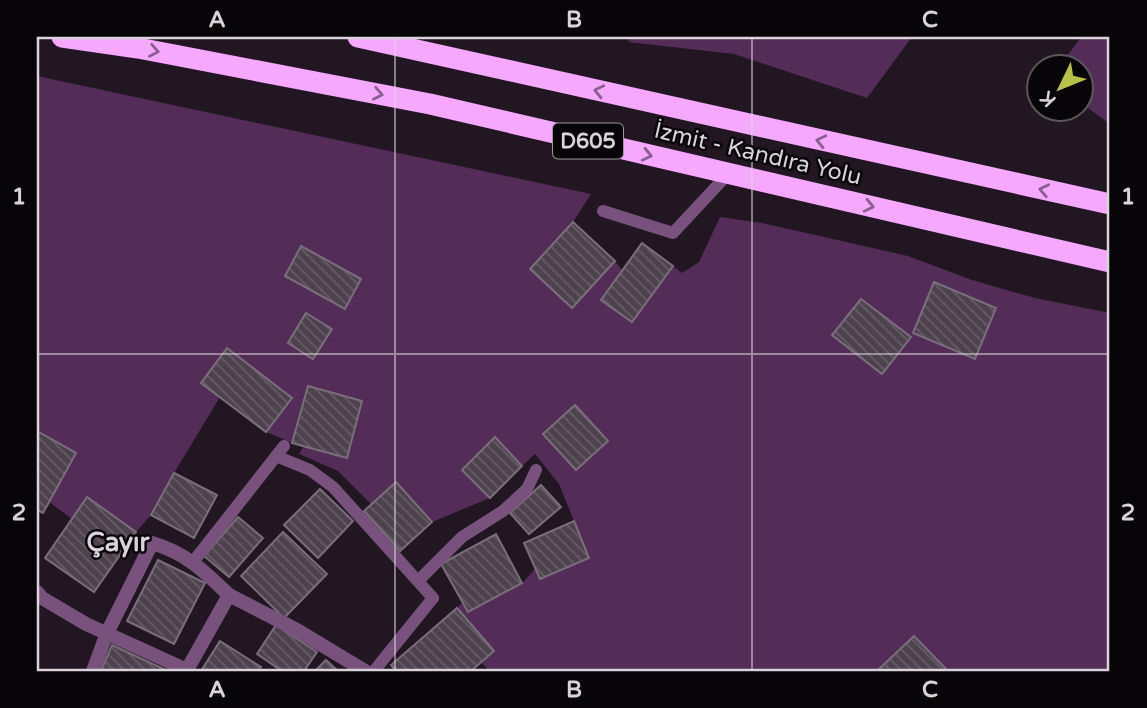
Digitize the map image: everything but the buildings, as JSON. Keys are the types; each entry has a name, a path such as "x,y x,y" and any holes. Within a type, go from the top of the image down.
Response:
{"highway":[{"name":"İzmit - Kandıra Yolu","path":"62,37 138,48 430,104 1110,262"},
{"path":"358,37 1110,204"}],"street":[{"path":"93,671 107,633 152,543 167,547 193,562 229,595 298,630 365,671"},
{"path":"37,592 42,598 86,624 187,671 229,595"}],"lane":[{"path":"603,211 673,233 728,174"},
{"path":"193,562 280,451 333,487 433,598 374,671"},
{"path":"418,581 462,537 503,511 527,489 536,470"}],"shaded area":[{"path":"630,37 912,37 867,98 734,54 628,42"},
{"path":"1081,37 1110,37 1110,124 1094,112 1094,52 1070,52"},
{"path":"37,76 591,194 573,222 622,270 642,243 682,273 699,262 720,217 762,223 908,256 972,280 1035,298 1110,313 1110,671 948,671 914,636 877,671 489,671 481,662 493,650 457,608 462,603 468,612 522,583 536,568 540,579 589,558 559,484 535,454 522,466 494,438 462,470 490,498 432,522 396,482 371,504 338,471 299,454 304,446 347,457 362,401 308,386 292,443 266,432 291,399 227,349 201,382 220,397 151,515 136,532 87,497 72,519 49,502 76,453 37,431"}],"district":[{"name":"Çayır","path":"118,542"}]}
